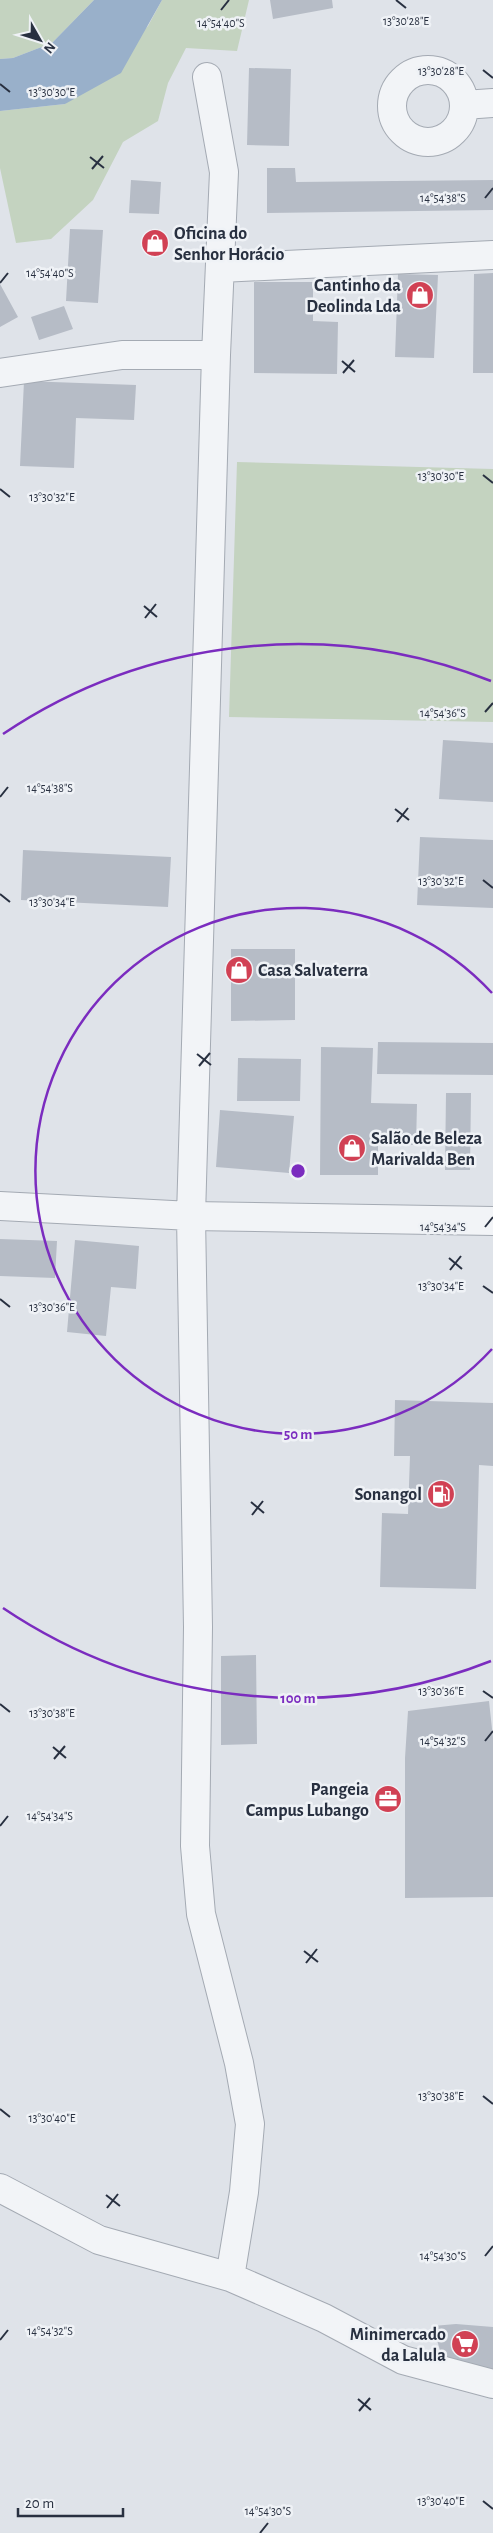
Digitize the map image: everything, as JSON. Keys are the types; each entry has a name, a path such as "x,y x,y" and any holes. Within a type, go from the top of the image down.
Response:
{"street":[{"path":"207,77 224,172 216,355 191,1216 198,1627 195,1846 201,1914 239,2063 250,2124 244,2192 230,2276"},
{"path":"464,105 493,103"},
{"path":"221,268 493,255"},
{"path":"0,373 122,355 216,355"},
{"path":"0,1206 191,1216 493,1221"},
{"path":"0,2188 99,2240 230,2276 324,2318 403,2360 493,2384"}],"green space":[{"path":"0,0 94,0 52,43 13,58 0,59"},
{"path":"162,0 249,0 237,51 186,48 168,83 158,121 123,142 93,200 51,239 16,243 0,168 0,111 65,104 148,26"},
{"path":"237,462 493,469 493,722 229,717"}],"water":[{"path":"94,0 162,0 121,73 65,104 0,111 0,59 13,58 52,43"}],"building":[{"path":"270,0 332,0 333,8 273,19"},
{"path":"249,68 291,69 289,146 247,145"},
{"path":"267,168 295,168 296,182 493,180 493,210 267,213"},
{"path":"131,180 161,182 159,214 129,213"},
{"path":"70,229 103,230 98,303 66,301"},
{"path":"493,273 493,373 473,373 474,274"},
{"path":"398,274 438,275 434,358 395,357"},
{"path":"254,282 313,282 313,321 338,322 337,374 254,373"},
{"path":"0,284 18,317 0,327"},
{"path":"64,306 73,329 39,340 31,317"},
{"path":"24,381 136,385 134,420 76,418 74,468 20,466"},
{"path":"443,740 493,743 493,802 439,799"},
{"path":"420,837 493,840 493,908 417,905"},
{"path":"23,850 171,857 168,907 21,900"},
{"path":"231,949 295,949 295,1020 231,1021"},
{"path":"378,1042 493,1043 493,1075 377,1074"},
{"path":"321,1047 373,1048 371,1103 417,1104 416,1145 378,1145 378,1175 320,1175"},
{"path":"238,1058 301,1059 300,1101 237,1101"},
{"path":"446,1093 471,1093 470,1170 445,1170"},
{"path":"220,1110 294,1116 289,1173 216,1167"},
{"path":"0,1239 57,1241 55,1278 0,1276"},
{"path":"75,1240 139,1246 136,1289 111,1287 106,1336 67,1332"},
{"path":"395,1400 493,1403 493,1466 479,1465 476,1589 380,1587 382,1513 408,1514 410,1456 394,1456"},
{"path":"256,1655 257,1744 221,1745 221,1656"},
{"path":"489,1701 493,1738 493,1897 405,1898 405,1758 408,1711"},
{"name":"Minimercado da Lalula","path":"456,2324 493,2327 493,2369 443,2361 433,2326"}],"place":[{"name":"Oficina do Senhor Horácio","path":"155,243"},
{"name":"Cantinho da Deolinda Lda","path":"420,295"},
{"name":"Casa Salvaterra","path":"239,970"},
{"name":"Salão de Beleza Marivalda Ben","path":"352,1148"},
{"name":"Sonangol","path":"441,1494"},
{"name":"Pangeia Campus Lubango","path":"388,1799"},
{"name":"Minimercado da Lalula","path":"465,2344"}]}
